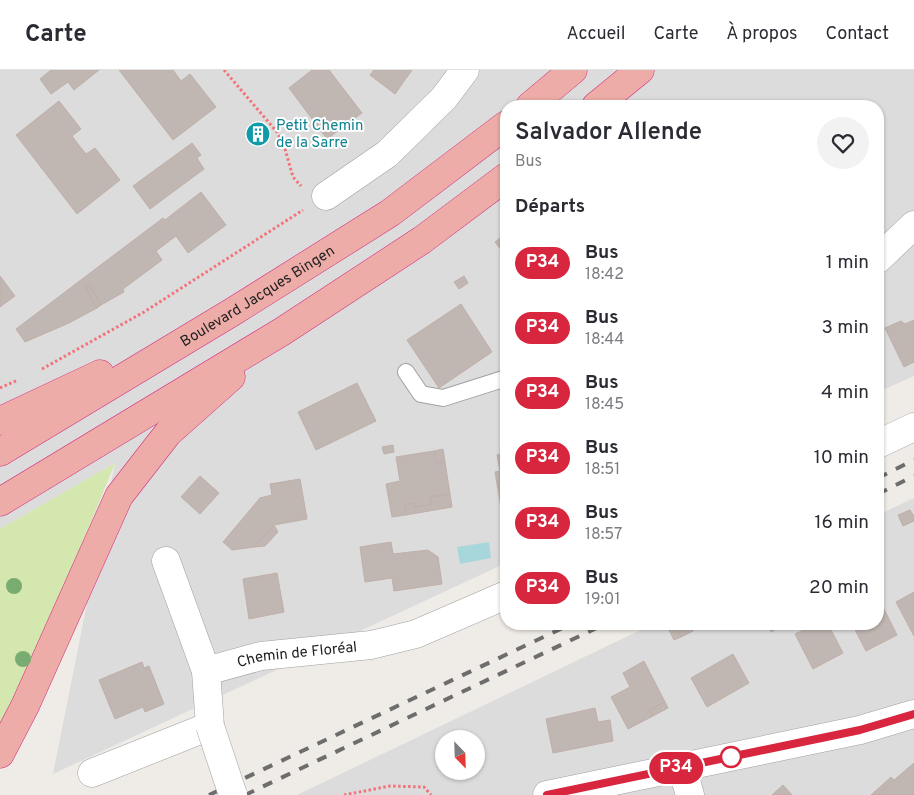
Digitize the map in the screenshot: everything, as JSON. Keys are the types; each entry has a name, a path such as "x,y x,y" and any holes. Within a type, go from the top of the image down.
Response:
{"highway":[{"path":"537,100 573,70"},
{"path":"603,100 640,70"},
{"name":"Boulevard Jacques Bingen","path":"0,452 234,311 390,213 500,130"},
{"path":"0,502 283,331 422,240 500,182"},
{"path":"0,421 234,311"},
{"path":"0,754 25,706 119,496 168,433 283,331"}],"street":[{"path":"326,196 387,154 444,98 465,70"},
{"path":"884,253 914,225"},
{"path":"884,441 914,427"},
{"path":"166,561 206,671 210,726 233,795"},
{"name":"Chemin de Floréal","path":"206,671 261,656 372,645 416,634 500,598"},
{"path":"547,795 860,730 914,714"},
{"path":"92,773 210,726"},
{"path":"682,767 690,795"}],"lane":[{"path":"406,372 420,394 442,398 500,380"}],"path":[{"path":"224,70 277,132 285,149 293,177 305,191 326,196"},
{"path":"34,373 144,312 326,196"},
{"path":"0,388 26,377"},
{"path":"344,795 390,786 424,787 431,795"}],"shaded area":[{"path":"0,70 914,70 914,376 884,389 884,100 500,100 500,566 53,774 115,463 0,529"},
{"path":"914,498 914,795 297,795 641,630 884,630 884,512"}],"green space":[{"path":"115,463 26,682 0,731 0,529"}],"water":[{"path":"489,542 491,558 460,564 457,547"}],"building":[{"path":"51,70 99,70 74,90 68,82 51,94 40,79"},
{"path":"119,70 173,70 181,81 190,74 216,107 173,140"},
{"path":"312,70 329,70 362,113 327,139 289,88"},
{"path":"374,70 412,70 395,94 370,75"},
{"path":"59,101 81,129 72,136 78,144 86,154 95,148 120,180 77,214 16,135"},
{"name":"Petit Chemin de la Sarre","path":"257,125 266,137 259,142 250,130"},
{"path":"192,143 201,155 197,158 204,169 150,209 133,186"},
{"path":"201,192 226,225 188,253 176,236 156,251 162,260 123,289 124,292 101,305 89,284 85,286 97,308 69,323 25,342 16,329 163,218 165,220"},
{"path":"500,238 500,248 495,242"},
{"path":"0,276 15,296 0,307"},
{"path":"464,276 468,283 459,289 454,282"},
{"path":"89,284 101,305 97,308 85,286"},
{"path":"461,304 492,352 439,388 407,340"},
{"path":"914,320 914,362 904,367 885,328 901,321 905,324"},
{"path":"357,383 376,421 316,450 298,412"},
{"path":"393,445 394,452 384,454 382,447"},
{"path":"443,449 445,462 436,463 434,451"},
{"path":"434,451 436,463 445,462 450,494 430,497 431,505 414,507 414,503 405,505 406,515 392,517 386,484 400,481 396,457"},
{"path":"500,454 500,471 497,455"},
{"path":"500,471 500,501 495,472"},
{"path":"200,476 219,493 200,514 181,497"},
{"path":"300,479 307,519 274,525 254,547 232,550 223,542 260,498 272,495 270,484"},
{"path":"450,494 452,507 406,515 405,505 414,503 414,507 431,505 430,497"},
{"path":"910,510 914,516 914,521 903,526 898,515"},
{"path":"274,525 278,532 265,546 254,547"},
{"path":"391,542 393,554 428,550 438,557 442,584 394,591 392,578 365,582 360,547"},
{"path":"277,573 284,612 249,619 243,579"},
{"path":"914,592 914,636 896,602"},
{"path":"884,609 897,635 866,651 855,630 884,630"},
{"path":"669,630 678,630 681,637 674,640"},
{"path":"678,630 693,631 681,637"},
{"path":"803,630 831,630 843,653 813,669 795,634"},
{"path":"733,654 749,683 707,707 691,678"},
{"path":"644,661 665,702 649,710 653,716 628,729 611,697 630,687 623,673"},
{"path":"142,662 144,668 149,666 164,704 145,712 143,707 115,719 99,680"},
{"path":"665,702 668,708 653,716 649,710"},
{"path":"595,708 598,722 610,720 613,741 553,753 546,719"},
{"path":"914,763 914,795 878,795 894,780"},
{"path":"891,777 894,780 878,795 871,795"},
{"path":"783,785 792,795 772,795"}],"railway":[{"path":"884,475 914,460"},
{"path":"884,491 914,476"},
{"path":"209,795 558,630"},
{"path":"245,795 592,630"}],"bus line":[{"name":"P34","path":"547,795 860,730 914,714"}],"place":[{"name":"Petit Chemin de la Sarre","path":"258,134"}]}
